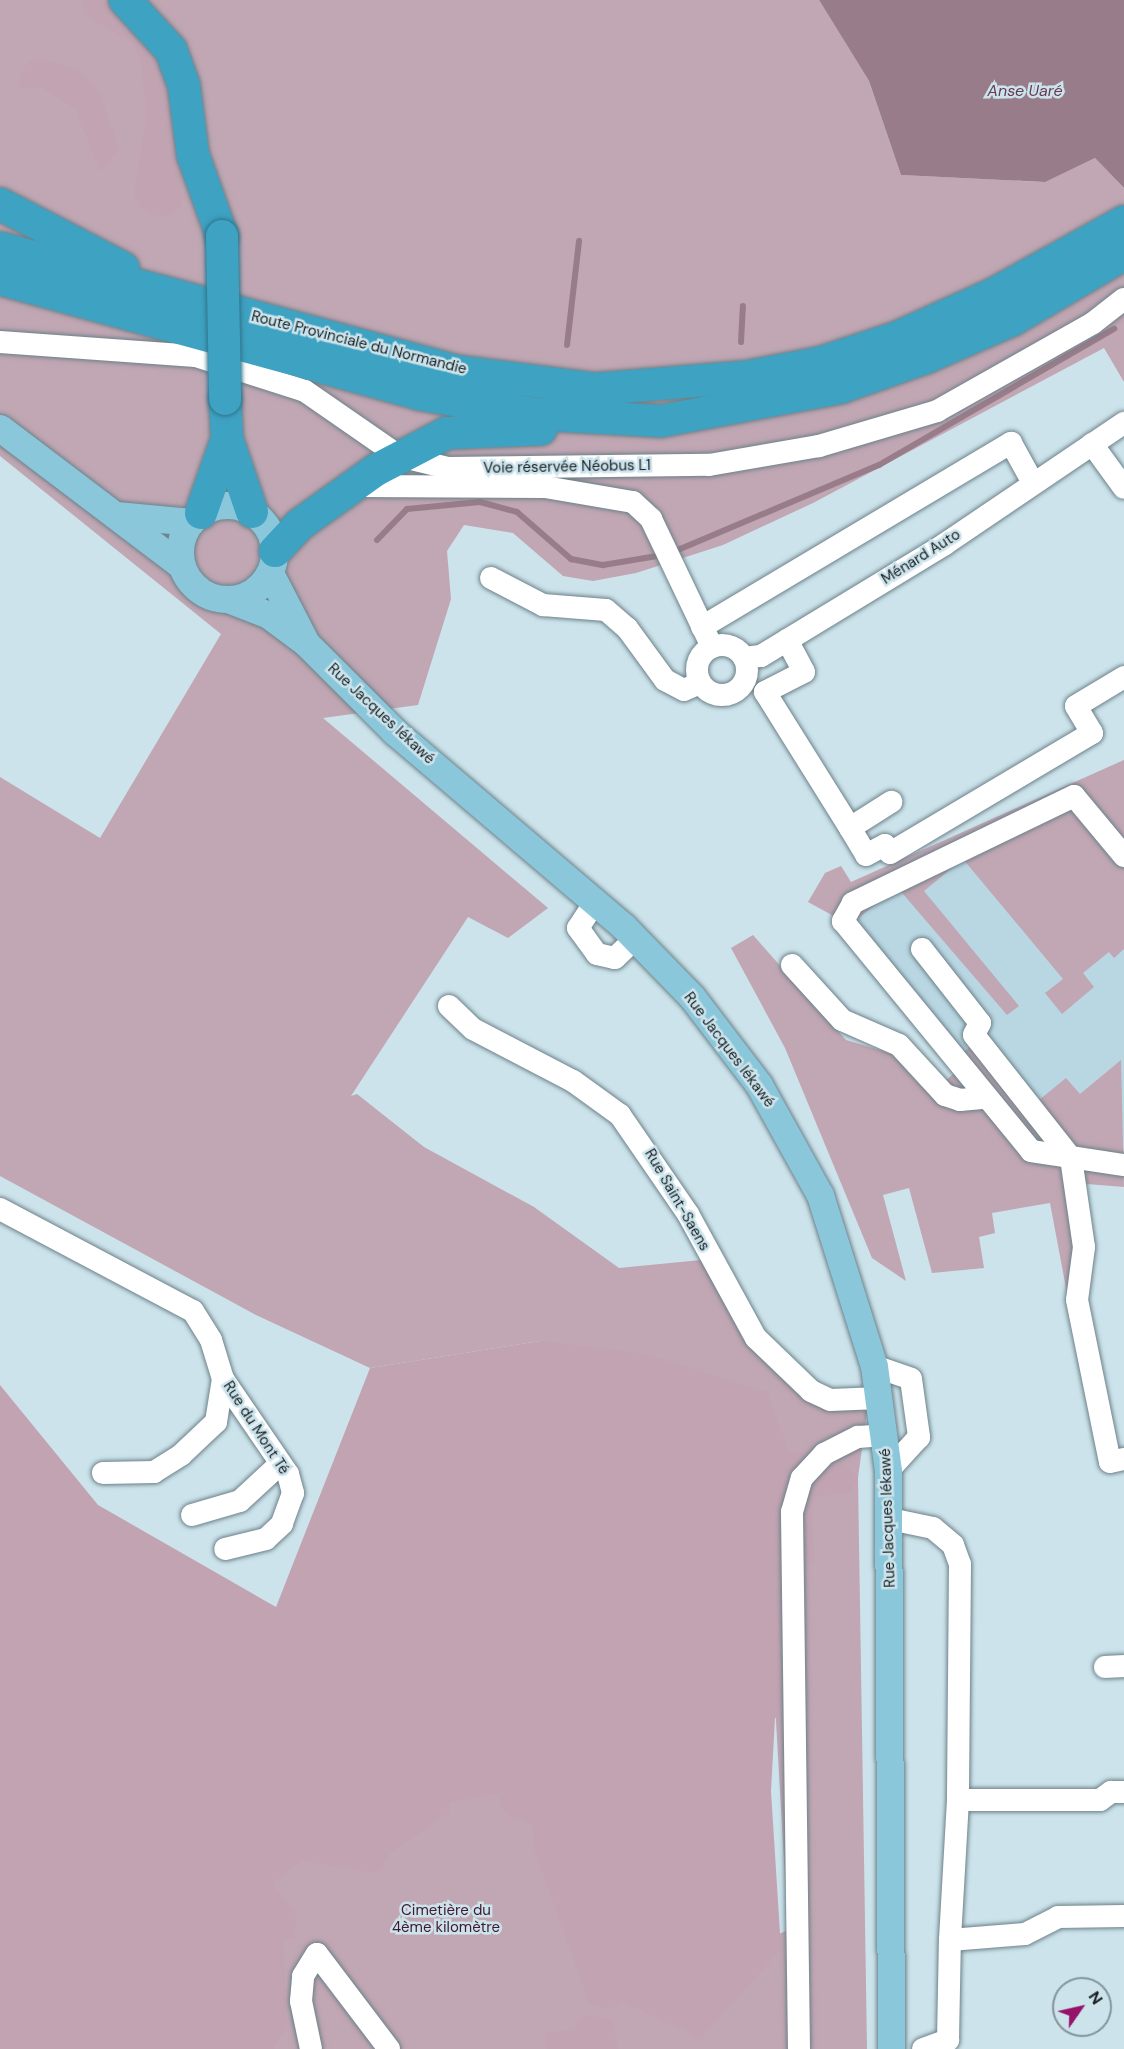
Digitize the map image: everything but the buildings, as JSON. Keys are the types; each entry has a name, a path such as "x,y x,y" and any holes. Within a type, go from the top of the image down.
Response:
{"highway":[{"path":"125,0 171,50 183,86 193,155 222,236"},
{"path":"156,0 174,17 191,47 206,93 222,236 227,439 252,512"},
{"path":"0,204 174,294"},
{"name":"Route Provinciale du Normandie","path":"0,248 455,370 596,389 664,386 820,363 896,338 994,294 1124,222"},
{"path":"272,562 298,525 361,486 399,456 447,433 661,421 842,387 927,357 1012,320 1124,255"},
{"path":"0,279 419,394 534,414 661,421"},
{"path":"196,518 227,439"}],"main road":[{"path":"0,428 182,566 201,591 230,600 254,592 272,562 268,529 252,512 226,505 196,518 116,515"},
{"path":"182,566 183,536 196,518"},
{"name":"Rue Jacques Iékawé","path":"272,562 306,643"},
{"name":"Rue Jacques Iékawé","path":"230,600 267,614 306,643 395,732 595,902 635,939 692,997 794,1142 837,1239 874,1366 885,1435 890,1520 891,2049"},
{"name":"Rue Jacques Iékawé","path":"890,1783 906,2049"}],"street":[{"name":"Voie réservée Néobus L1","path":"0,342 196,357 305,391 399,456 448,468 709,465 819,446 937,411 1093,323 1124,299"},
{"name":"Ménard Auto","path":"744,658 761,656 787,640 1124,423"},
{"path":"702,627 1011,443 1033,483"},
{"path":"1092,444 1124,488"},
{"path":"361,486 596,492 633,502 660,536 671,565 712,647"},
{"path":"491,578 543,606 606,610 627,628 665,680 689,690 700,683"},
{"path":"765,692 804,672 787,640"},
{"path":"735,692 745,679 744,658 729,646 712,647 697,667 700,683 720,695 735,692 755,687 765,692 866,855 885,845 890,853 1092,733 1076,706 1124,677"},
{"path":"1124,856 1074,796 853,903 843,921 855,941 982,1098 1031,1151 1124,1165"},
{"path":"849,828 891,802"},
{"path":"595,902 578,928 597,954 615,958 635,939"},
{"path":"922,950 980,1023 974,1035 1071,1158 1084,1246 1077,1299 1081,1323 1110,1462 1124,1459"},
{"path":"792,965 843,1020 899,1045 945,1095 960,1100 982,1098"},
{"name":"Rue Saint-Saens","path":"449,1006 473,1029 573,1081 621,1115 653,1156 756,1338 811,1391 830,1400 880,1398"},
{"name":"Rue du Mont Té","path":"0,1209 193,1311 212,1340 223,1379 280,1464 293,1492 282,1524 266,1539 225,1549"},
{"path":"874,1366 911,1379 919,1437 888,1471"},
{"path":"104,1473 154,1472 182,1455 216,1422 223,1379"},
{"path":"799,2049 792,1512 802,1478 824,1454 858,1437 885,1435"},
{"path":"192,1515 240,1500 280,1464"},
{"path":"890,1520 933,1528 953,1545 960,1564 958,1800 950,1940 948,2040 923,2049"},
{"path":"958,1800 1100,1800 1111,1792 1124,1792"},
{"path":"950,1940 1025,1934 1058,1917 1124,1916"},
{"path":"311,2049 301,2001 303,1976 317,1954 389,2049"}],"shaded area":[{"path":"79,0 103,0 158,58 179,138 181,206 171,215 158,217 142,209 134,194 147,113 141,62 132,42 88,17"},
{"path":"46,60 79,70 99,92 119,148 101,172 75,109 43,88 20,88 19,76 28,62"},
{"path":"1124,760 1124,1159 1042,1149 826,895"},
{"path":"540,1341 645,1354 767,1392 789,1452 833,1454 858,1478 849,1494 812,1496 814,1562 785,1560 790,1708 775,1718 771,1791 781,1949 700,2038 623,2002 608,2009 589,2003 534,1848 533,1826 507,1815 496,1794 450,1802 450,1812 390,1853 378,1873 302,1861 272,1883 297,1917 294,1937 284,1940 286,2028 273,2049 0,2049 0,1385 98,1505 276,1607 370,1368"},
{"path":"586,2015 612,2021 618,2049 547,2049 546,2034 573,2029"}],"green space":[{"name":"Cimetière du 4ème kilomètre","path":"0,0 819,0 869,81 901,175 1044,182 1095,158 1124,188 1124,382 1104,348 813,503 723,545 636,573 593,581 563,576 513,533 464,525 447,551 451,599 418,705 323,718 548,908 508,938 468,917 351,1096 357,1094 424,1147 534,1207 619,1268 711,1259 730,1299 830,1400 867,1411 858,1478 867,2049 182,2049 222,1837 498,1760 772,1937 788,1930 769,1600 789,1452 540,1341 370,1368 256,1315 0,1176 0,777 100,838 221,634 0,456"},
{"path":"1124,760 1124,949 1114,958 1109,952 1083,973 1094,987 1062,1014 1045,993 1063,979 963,859 924,891 1019,1006 1007,1015 897,887 850,925 808,902 825,873 841,866 851,882"},
{"path":"753,935 846,1040 903,1057 932,1092 959,1069 953,1061 985,1034 1039,1100 1066,1078 1080,1094 1121,1060 1124,1187 1087,1184 1075,1190 1084,1247 1069,1304 1050,1203 992,1213 995,1233 979,1237 984,1268 932,1273 909,1188 883,1195 906,1281 872,1258 785,1048 731,948"}],"water":[{"name":"Anse Uaré","path":"819,0 1124,0 1124,188 1095,158 1045,182 901,175 869,81"}],"waterway":[{"path":"567,345 579,241"},
{"path":"741,342 743,306"},
{"path":"673,552 879,465 1114,329"},
{"path":"377,540 407,509 480,502 517,512 571,559 603,565 663,555"}]}
